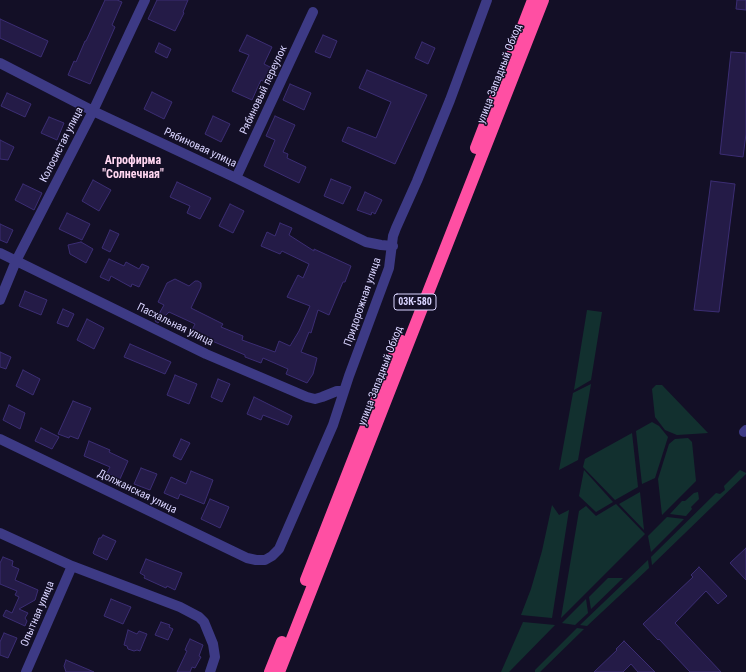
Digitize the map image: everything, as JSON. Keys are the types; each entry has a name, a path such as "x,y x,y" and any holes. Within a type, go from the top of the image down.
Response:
{"highway":[{"path":"524,0 524,23"},
{"name":"улица Западный Обход","path":"270,672 533,0"},
{"name":"улица Западный Обход","path":"279,672 543,0"}],"street":[{"name":"Колосистая улица","path":"0,300 16,261 93,111 145,0"},
{"name":"Придорожная улица","path":"265,560 280,549 333,425 389,268 393,246 393,236 417,182 450,100 487,0"},
{"name":"Рябиновый переулок","path":"236,178 313,12"},
{"name":"Рябиновая улица","path":"0,63 93,111 236,178 366,242 393,246"},
{"name":"Пасхальная улица","path":"0,253 206,354 307,397 315,399 338,391 344,391"},
{"name":"Должанская улица","path":"0,439 247,558 265,560"},
{"path":"0,533 72,566 180,607 199,617 204,622 213,644 215,656 210,672"},
{"name":"Опытная улица","path":"26,672 72,566"}],"green space":[{"path":"587,310 602,312 591,380 574,390"},
{"path":"591,384 578,460 559,470 573,393"},
{"path":"656,385 662,385 708,433 677,435 665,430 655,417 652,389"},
{"path":"652,422 659,426 668,437 655,478 642,484 636,431"},
{"path":"632,433 638,487 615,500 583,467 585,459"},
{"path":"688,438 692,442 696,481 662,515 658,479 669,444 675,439"},
{"path":"584,470 613,502 596,512 579,496"},
{"path":"740,470 746,474 652,565 651,557 716,493 720,494 725,490 724,486"},
{"path":"640,492 644,530 619,504"},
{"path":"698,492 699,499 691,507 692,509 686,516 670,514 682,501 685,501 694,493"},
{"path":"616,504 645,534 561,618 579,511 586,506 596,516"},
{"path":"552,505 559,515 569,510 552,618 521,615 531,589 542,551"},
{"path":"667,517 684,519 651,552 648,536"},
{"path":"648,560 649,568 587,626 580,625"},
{"path":"608,578 623,578 591,609 589,597"},
{"path":"586,599 588,613 575,625 562,623"},
{"path":"523,622 555,625 509,672 501,672"},
{"path":"577,628 584,629 540,672 535,672 535,670"}],"building":[{"path":"105,0 117,0 122,2 112,25 115,27 90,84 68,75 74,61 76,62"},
{"path":"157,0 188,0 183,12 184,13 175,31 148,19"},
{"path":"737,0 746,0 746,10 736,9"},
{"path":"0,19 48,41 41,57 0,38"},
{"path":"247,35 272,47 264,64 274,69 267,83 261,80 252,100 232,91 249,55 239,51"},
{"path":"323,35 337,41 330,58 315,52"},
{"path":"422,42 435,48 428,64 415,58"},
{"path":"159,43 171,49 167,58 155,52"},
{"path":"731,52 746,53 746,134 743,157 720,154"},
{"path":"367,70 427,95 395,164 342,141 348,127 376,138 391,102 359,88"},
{"path":"290,84 311,93 304,110 283,100"},
{"path":"152,92 172,102 164,119 144,109"},
{"path":"7,93 31,104 25,117 1,106"},
{"path":"213,116 230,124 221,142 205,134"},
{"path":"275,116 295,125 283,152 288,154 287,158 306,167 299,183 264,166 275,140 266,136"},
{"path":"49,117 64,123 57,140 41,133"},
{"path":"0,140 14,147 8,160 0,159"},
{"path":"331,179 351,187 343,204 324,196"},
{"path":"93,180 111,190 99,211 82,201"},
{"path":"711,181 735,184 719,312 694,310"},
{"path":"177,182 211,198 200,219 187,213 190,206 170,197"},
{"path":"23,184 42,193 34,210 15,200"},
{"path":"365,192 382,200 375,214 372,212 371,215 357,210"},
{"path":"230,204 244,211 233,233 219,226"},
{"path":"67,213 90,224 82,240 59,229"},
{"path":"280,223 292,228 289,235 314,251 314,249 351,266 329,315 318,310 311,333 309,332 301,352 317,358 313,374 307,383 286,374 288,369 263,358 261,363 191,332 195,324 169,312 158,323 155,321 164,305 158,302 167,283 175,279 189,286 195,281 198,281 201,283 201,287 191,308 223,324 221,327 243,336 242,340 275,352 279,341 290,346 299,331 310,306 287,297 298,275 303,278 309,264 282,251 280,254 261,246 267,232 275,236"},
{"path":"0,224 13,230 7,243 0,240"},
{"path":"110,230 119,234 110,252 102,248"},
{"path":"81,242 93,249 86,263 70,254 68,245"},
{"path":"109,259 124,266 126,262 139,269 142,264 149,267 139,287 132,284 131,287 111,276 109,281 100,277"},
{"path":"25,291 47,300 41,315 19,306"},
{"path":"63,309 74,314 68,327 57,323"},
{"path":"87,319 104,328 94,349 77,340"},
{"path":"130,344 171,362 165,374 124,357"},
{"path":"0,352 11,357 6,369 0,367"},
{"path":"23,370 40,379 33,395 16,386"},
{"path":"175,375 197,384 189,404 167,395"},
{"path":"218,379 230,384 222,402 211,397"},
{"path":"254,397 292,416 288,425 263,415 261,420 247,414"},
{"path":"73,401 91,408 78,439 70,436 69,438 58,434"},
{"path":"9,405 25,413 20,429 3,420"},
{"path":"41,428 59,437 52,449 35,441"},
{"path":"181,439 190,443 181,460 173,456"},
{"path":"89,441 110,450 109,452 128,461 120,479 107,473 110,467 84,456"},
{"path":"141,468 157,474 150,490 134,484"},
{"path":"191,471 213,480 204,504 180,494 178,499 164,493 171,477 186,484"},
{"path":"210,499 229,507 220,528 201,519"},
{"path":"103,535 116,541 107,560 93,553 99,538"},
{"path":"746,548 746,580 730,563"},
{"path":"3,557 13,561 12,566 19,569 15,580 38,590 35,600 19,609 28,613 25,618 27,621 25,626 3,616 6,610 12,613 19,597 15,595 17,591 0,584 0,563"},
{"path":"146,559 182,573 175,590 167,586 166,588 144,578 145,576 140,573"},
{"path":"699,567 727,596 718,604 706,591 675,623 721,672 690,672 643,624 693,577 691,575"},
{"path":"111,599 131,607 123,624 104,616"},
{"path":"161,622 170,625 169,627 173,629 168,640 155,635"},
{"path":"128,630 137,634 139,631 147,634 140,651 128,649 127,646 124,645"},
{"path":"4,633 17,638 8,658 0,655 0,642"},
{"path":"190,639 203,645 199,656 201,657 195,668 192,667 190,672 177,672 187,651 185,650"},
{"path":"624,641 655,672 638,672 631,664 623,672 594,672 617,650 616,649"},
{"path":"66,660 94,672 66,672 64,666"}],"district":[{"name":"Агрофирма \"Солнечная\"","path":"133,168"}]}
